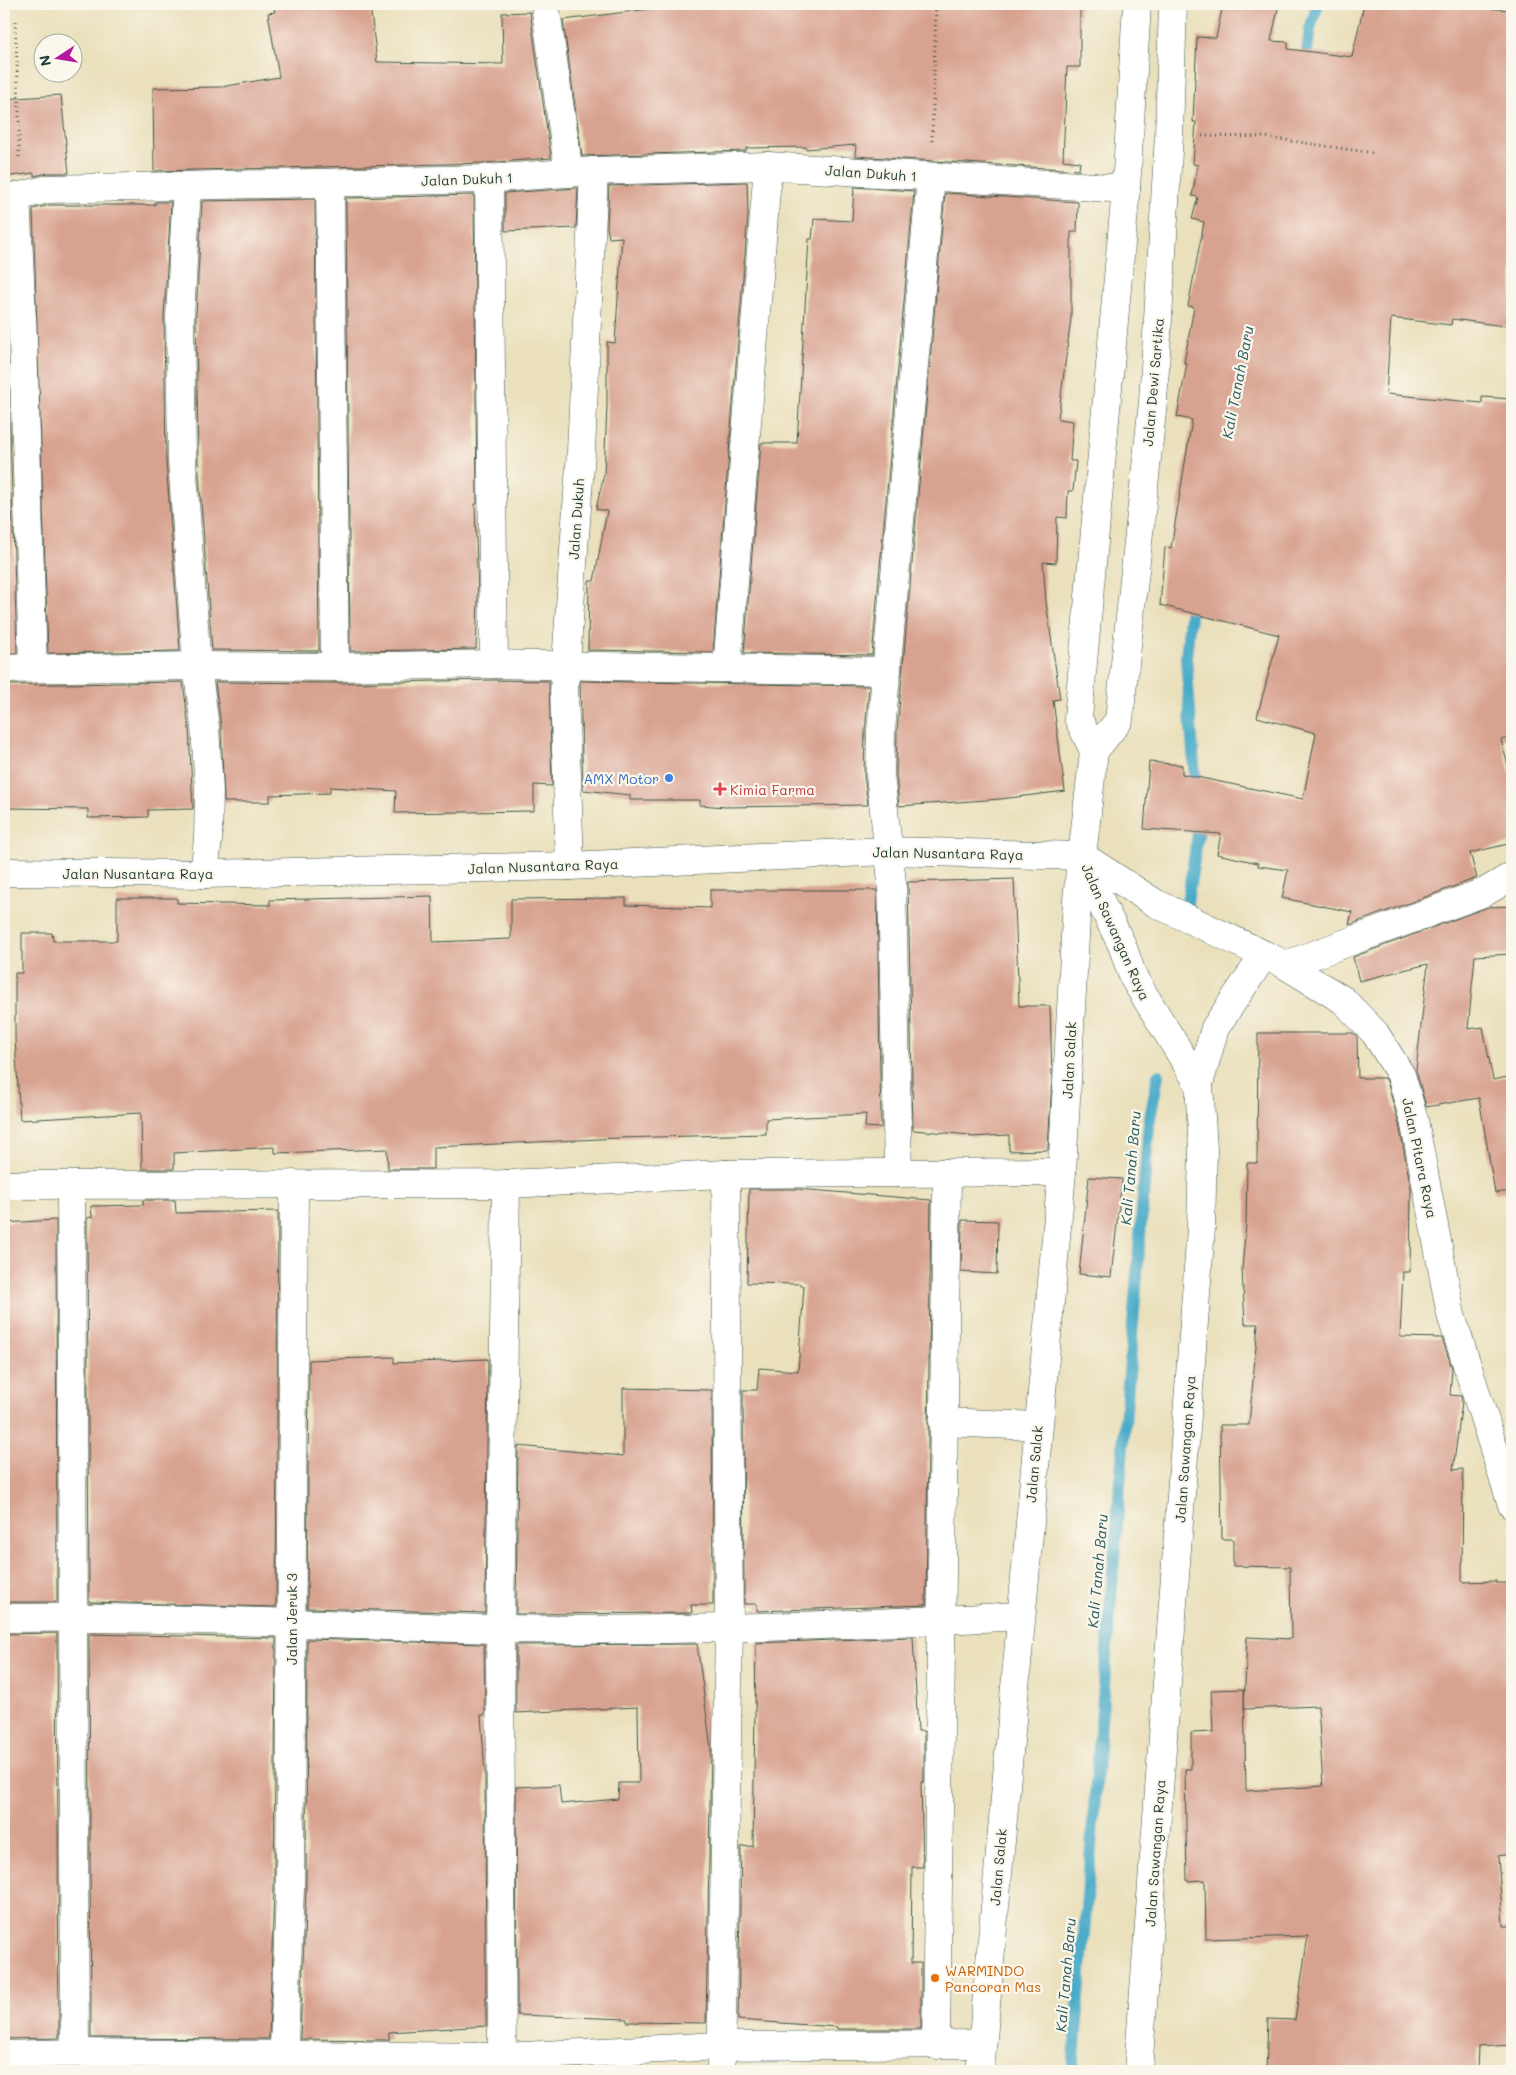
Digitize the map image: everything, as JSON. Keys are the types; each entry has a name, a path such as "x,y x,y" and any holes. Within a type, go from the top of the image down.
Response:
{"main road":[{"name":"Jalan Dukuh","path":"545,4 581,172 581,451 565,665 564,743 570,866"},
{"path":"1082,856 1094,751 1078,718 1126,188 1137,4"},
{"name":"Jalan Dewi Sartika","path":"1094,751 1119,720 1153,402 1169,135 1173,4"},
{"name":"Jalan Dukuh 1","path":"10,198 48,189 489,178 581,172 768,166 1126,188"},
{"path":"727,668 768,166"},
{"path":"898,1173 892,882 887,851 880,775 881,731 931,177"},
{"path":"489,178 494,664"},
{"path":"330,183 335,667"},
{"path":"187,186 180,317 182,452 197,666 205,727 209,790 208,839 204,874"},
{"path":"10,198 23,338 33,668"},
{"path":"4,669 494,664 887,671"},
{"name":"Jalan Nusantara Raya","path":"5,878 570,866 887,851 1082,856"},
{"name":"Jalan Pitara Raya","path":"1082,856 1155,904 1275,960 1343,1000 1375,1032 1401,1075 1414,1120 1451,1315 1511,1497"},
{"name":"Jalan Sawangan Raya","path":"1082,856 1103,907 1122,944 1133,977 1199,1084 1203,1149 1201,1228 1138,2071"},
{"name":"Jalan Salak","path":"980,2071 1062,1172 1077,900 1082,856"},
{"path":"1199,1084 1215,1028 1275,960 1485,892 1512,876"},
{"path":"4,1185 506,1184 726,1174 1062,1172"},
{"path":"936,2044 947,1173"},
{"path":"721,2059 729,1628 726,1174"},
{"name":"Jalan Jeruk 3","path":"283,2063 290,1890 290,1623 294,1184"},
{"path":"502,2064 500,1629 506,1184"},
{"path":"71,1186 75,2053"},
{"path":"943,1422 1038,1426"},
{"path":"4,1618 73,1617 223,1620 500,1629 729,1628 1020,1616"},
{"path":"4,2055 75,2053 283,2063 502,2064 721,2059 936,2044 982,2044"}],"path":[{"path":"931,177 936,4"},
{"path":"10,198 19,166 19,103 14,21"},
{"path":"1169,135 1265,137 1373,153"}],"building":[{"path":"273,4 370,4 377,62 503,64 502,13 530,12 551,158 485,163 154,171 153,88 221,87 279,77 268,13 275,12"},
{"path":"690,4 1080,4 1080,67 1067,67 1063,160 1080,162 1079,170 855,156 856,145 806,149 806,147 746,148 746,151 582,156 563,20"},
{"path":"1223,4 1279,4 1271,41 1288,42 1288,49 1352,57 1364,4 1436,4 1512,10 1512,327 1452,319 1451,325 1391,318 1386,394 1482,403 1482,397 1512,399 1512,737 1501,740 1512,780 1512,843 1470,853 1477,878 1349,925 1352,912 1282,898 1288,870 1258,866 1258,863 1217,854 1221,834 1144,829 1149,762 1182,765 1182,774 1303,799 1316,733 1257,717 1279,635 1160,605 1165,547 1171,548 1192,420 1177,417 1187,363 1184,363 1194,307 1188,306 1204,222 1192,219 1198,197 1192,196 1198,165 1193,164 1196,122 1193,122 1197,37 1216,38"},
{"path":"61,95 69,173 48,173 34,176 34,173 4,177 4,99"},
{"path":"747,182 748,215 713,652 588,650 589,581 594,581 607,511 596,509 604,474 607,342 615,343 622,237 609,238 607,226 609,186"},
{"path":"854,187 914,191 872,655 744,653 761,443 797,443 809,239 812,239 814,219 852,221"},
{"path":"578,188 576,228 505,231 505,193"},
{"path":"945,193 1078,202 1077,232 1071,232 1071,318 1058,419 1073,421 1070,461 1076,461 1073,491 1068,491 1067,518 1057,517 1056,563 1043,562 1046,602 1060,699 1053,700 1065,791 1001,799 899,806 896,774 897,732"},
{"path":"474,195 477,504 475,504 478,600 476,649 350,651 346,198"},
{"path":"315,199 319,651 212,650 198,460 196,317 202,201"},
{"path":"155,202 171,202 164,317 166,461 180,651 48,653 33,209 50,205 155,205"},
{"path":"4,265 7,339 17,653 4,653"},
{"path":"494,680 549,681 552,786 534,785 534,811 395,813 396,791 330,787 330,793 270,795 270,802 224,802 221,726 215,682 335,683"},
{"path":"580,681 869,686 864,775 868,805 726,807 700,805 700,800 630,800 630,795 583,790"},
{"path":"183,682 189,729 193,809 148,810 148,817 88,818 88,809 4,808 4,685"},
{"path":"1014,879 1019,1006 1050,1006 1052,1078 1048,1150 1009,1151 1009,1135 970,1137 970,1135 913,1130 908,882"},
{"path":"710,890 877,890 881,1128 865,1127 866,1114 766,1119 766,1134 619,1138 435,1147 433,1148 433,1169 388,1169 387,1149 275,1153 275,1147 174,1153 174,1169 142,1169 141,1113 20,1120 15,1038 15,973 22,973 22,933 52,933 53,941 117,941 117,898 177,898 177,903 270,905 270,900 432,896 433,942 511,939 511,899 626,898 626,905 710,908"},
{"path":"1512,906 1512,954 1475,956 1468,1029 1483,1027 1493,1080 1512,1076 1512,1191 1495,1193 1479,1098 1426,1107 1416,1070 1428,964 1359,981 1353,957 1488,907"},
{"path":"1258,1033 1353,1033 1357,1037 1358,1078 1385,1078 1387,1081 1399,1124 1411,1189 1410,1272 1403,1272 1400,1337 1442,1338 1452,1368 1450,1395 1461,1396 1462,1402 1453,1470 1463,1469 1462,1582 1496,1581 1496,1583 1512,1583 1512,1854 1498,1856 1503,1926 1512,1926 1512,2045 1478,2047 1477,2071 1266,2071 1268,2019 1295,2020 1308,1936 1206,1939 1205,1880 1187,1881 1185,1769 1191,1769 1191,1733 1213,1732 1211,1690 1244,1689 1244,1703 1247,1637 1291,1639 1290,1567 1233,1566 1233,1539 1222,1539 1220,1425 1249,1425 1258,1324 1245,1324 1242,1269 1246,1224 1247,1163 1257,1163","holes":["1318,1706 1323,1786 1246,1791 1244,1709"]},
{"path":"1089,1177 1122,1179 1111,1277 1079,1274"},
{"path":"749,1189 798,1189 931,1200 926,1605 757,1611 757,1604 744,1604 743,1390 757,1390 759,1368 798,1371 804,1286 801,1286 801,1284 747,1283"},
{"path":"143,1200 175,1200 176,1213 278,1211 276,1607 89,1602 87,1218 92,1217 91,1206 143,1205"},
{"path":"56,1220 57,1602 4,1602 4,1223"},
{"path":"962,1220 998,1221 997,1274 961,1272"},
{"path":"394,1357 394,1363 488,1359 485,1613 307,1608 309,1360"},
{"path":"623,1388 712,1390 713,1605 691,1605 692,1613 516,1614 518,1446 623,1456"},
{"path":"57,1633 59,2038 4,2039 4,1634"},
{"path":"89,1634 276,1638 274,1889 269,2039 91,2038"},
{"path":"913,1637 918,1731 924,1731 924,1782 921,1782 923,1867 912,1867 911,1963 921,1963 921,2029 837,2029 837,2027 738,2020 741,1847 753,1846 756,1643"},
{"path":"307,1639 484,1644 485,1715 481,1715 485,1773 486,2026 389,2032 389,2040 300,2039 306,1889"},
{"path":"697,1644 711,1748 706,2023 627,2022 627,2019 517,2015 516,1787 559,1785 561,1804 618,1799 619,1783 639,1783 638,1707 516,1713 516,1645"},
{"path":"75,2069 267,2070 268,2071 4,2071"}],"waterway":[{"name":"Kali Tanah Baru","path":"1305,67 1310,29 1318,4"},
{"name":"Kali Tanah Baru","path":"1192,596 1186,658 1196,793"},
{"name":"Kali Tanah Baru","path":"1186,909 1199,828 1198,817"},
{"name":"Kali Tanah Baru","path":"1073,2071 1149,1124 1158,1075"}],"place":[{"name":"AMX Motor","path":"669,778"},
{"name":"Kimia Farma","path":"720,789"},
{"name":"WARMINDO Pancoran Mas","path":"935,1978"}]}
